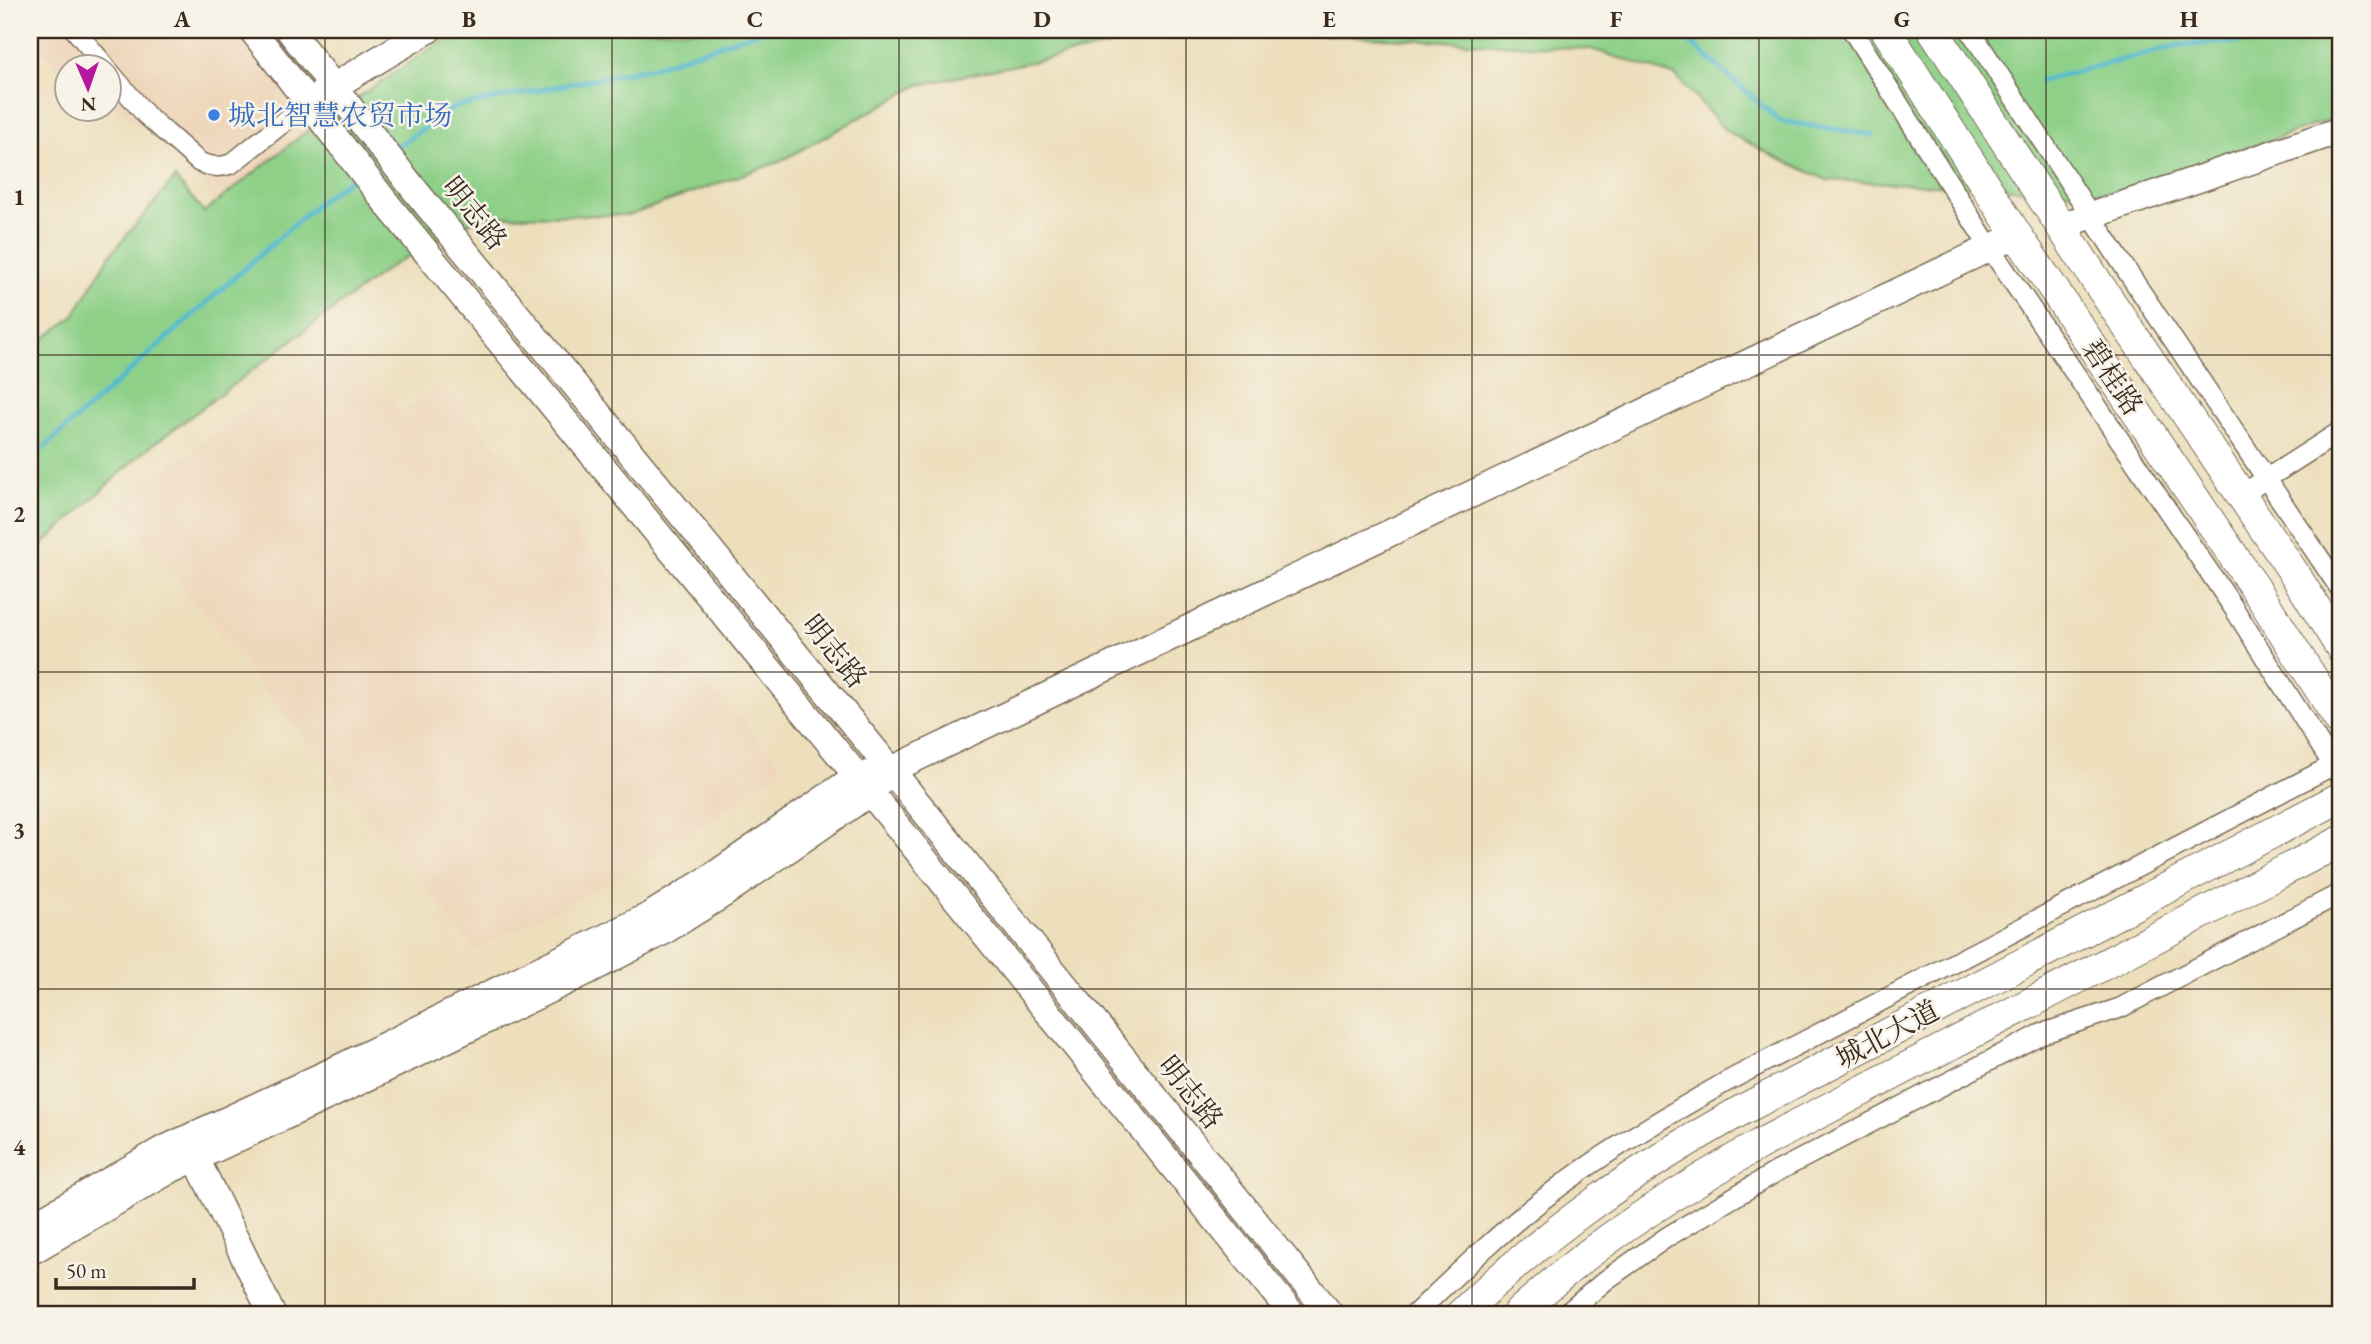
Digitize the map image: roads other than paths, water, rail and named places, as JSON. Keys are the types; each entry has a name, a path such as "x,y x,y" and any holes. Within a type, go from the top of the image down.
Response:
{"main road":[{"path":"252,30 391,209 864,784 1292,1314"},
{"name":"明志路","path":"289,30 414,189 891,770 1329,1314"},
{"path":"309,102 428,30"},
{"name":"碧桂路","path":"1886,30 2003,242 2257,592 2341,723"},
{"name":"碧桂路","path":"1933,30 2341,648"},
{"path":"2061,226 2341,130"},
{"path":"30,1252 162,1175 191,1148 341,1067 649,916 891,770 2003,242"},
{"name":"城北大道","path":"1461,1314 1486,1289 1562,1225 1682,1144 1742,1110 2341,797"},
{"name":"城北大道","path":"1517,1314 1586,1255 1649,1210 1714,1171 2341,841"},
{"path":"30,1227 149,1158 191,1148"},
{"path":"191,1148 272,1314"}],"street":[{"path":"75,30 93,52"},
{"path":"1415,1314 1465,1266 1542,1200 1610,1151 1666,1117 1726,1082 2339,768 2233,607 2003,242 1852,30"},
{"path":"1970,30 2341,590"},
{"path":"122,87 146,115 199,162 209,167 231,164 309,102"},
{"path":"2241,495 2341,431"},
{"path":"1566,1314 1606,1280 1667,1237 1776,1172 2041,1034 2120,1007 2341,893"}],"waterway":[{"path":"391,151 455,107 654,67 763,30"},
{"path":"1676,30 1780,121 1873,135"},
{"path":"2040,81 2181,45 2341,37"},
{"path":"30,460 325,197 355,176"}],"place":[{"name":"城北智慧农贸市场","path":"214,115"}]}
